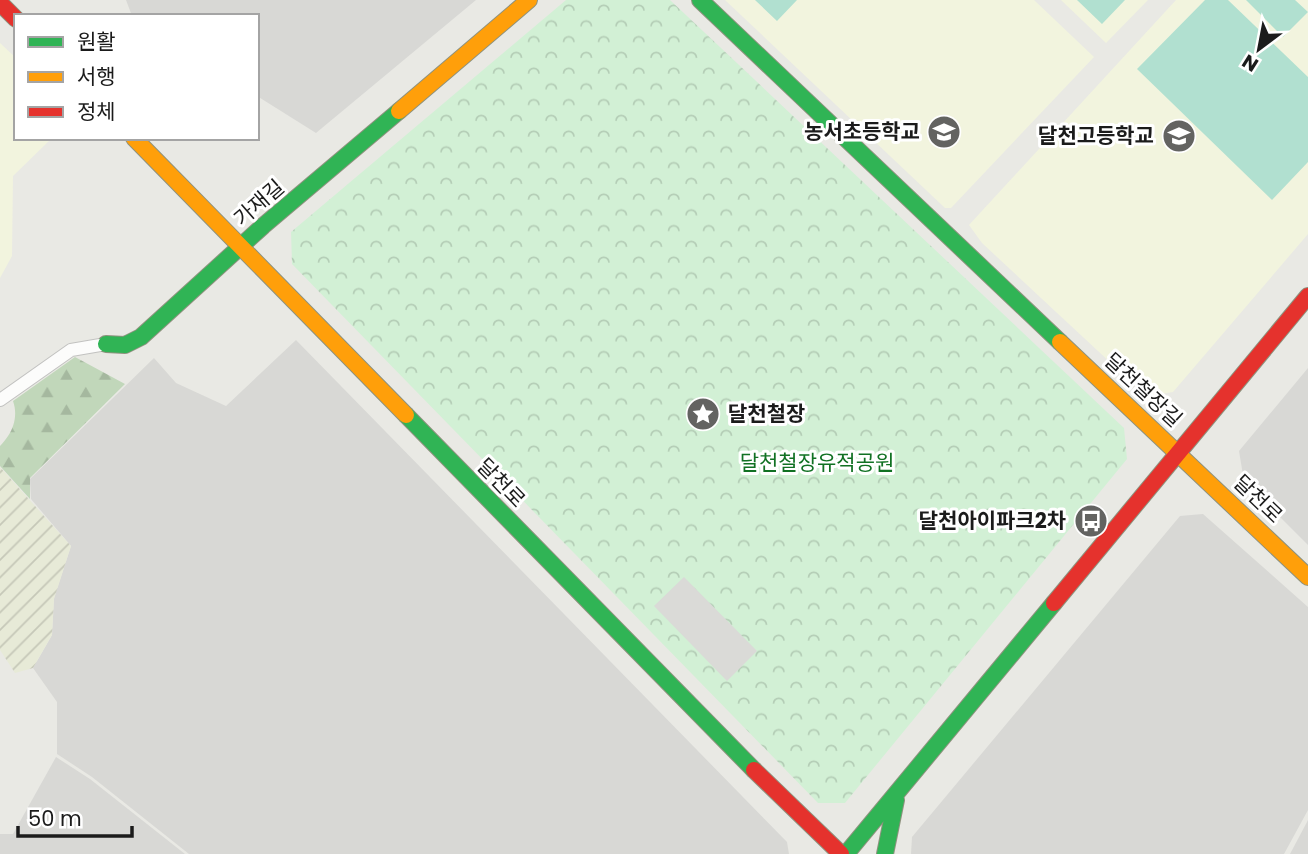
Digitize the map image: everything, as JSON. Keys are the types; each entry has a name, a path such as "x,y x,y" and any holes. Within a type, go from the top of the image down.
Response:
{"street":[{"name":"가재길","path":"0,400 71,350 106,344 125,345 141,337 241,246 529,0"},
{"name":"달천철장길","path":"700,0 1179,452 844,854"},
{"path":"0,3 14,17"},
{"name":"달천로","path":"136,140 786,802 844,854"},
{"path":"1179,452 1308,296"},
{"name":"달천로","path":"1179,452 1308,577"},
{"path":"885,854 888,828 905,783"}],"shaded area":[{"path":"126,0 476,0 316,133 259,97 259,14 131,14"},
{"name":"농서초등학교","path":"725,0 1034,0 1094,57 951,208 945,208"},
{"path":"755,0 797,0 777,21"},
{"path":"1061,0 1148,0 1106,43"},
{"path":"1077,0 1125,0 1102,24"},
{"name":"달천고등학교","path":"1176,0 1308,0 1308,234 1173,392 1153,395 1141,391 982,243 969,225"},
{"path":"1205,0 1228,0 1308,77 1308,162 1272,200 1137,69"},
{"path":"1246,0 1295,0 1308,12 1283,37"},
{"path":"0,43 14,56 14,140 50,140 13,176 12,256 0,278"},
{"path":"296,340 787,842 789,854 189,854 92,777 57,754 57,702 33,668 52,635 54,598 71,546 31,499 30,479 154,358 176,383 226,406"},
{"path":"1308,368 1308,545 1244,481 1239,451"},
{"path":"0,467 71,546 54,599 52,635 33,668 15,673 0,650"},
{"path":"1203,514 1308,607 1308,810 1284,854 911,854 912,837 1180,516"},
{"path":"684,577 757,651 727,681 654,606"},
{"path":"56,757 90,779 185,854 0,854 0,834 13,834"},
{"path":"1308,820 1308,854 1290,854 1307,822"}],"green space":[{"name":"달천철장유적공원","path":"566,0 670,0 1124,428 1127,459 845,803 818,803 292,264 291,232"},
{"path":"75,357 125,384 30,478 30,499 0,466 0,446 15,420 13,401"}],"traffic: fast":[{"path":"700,0 1060,342"},
{"path":"106,344 125,345 141,337 263,226 399,111"},
{"path":"406,415 754,770"},
{"path":"846,854 1054,603"},
{"path":"885,854 896,800"}],"traffic: slow":[{"path":"399,111 529,0"},
{"path":"136,140 406,415"},
{"path":"1060,342 1308,577"}],"traffic: jam":[{"path":"0,3 14,17"},
{"path":"1054,603 1308,296"},
{"path":"754,770 841,854"}],"place":[{"name":"농서초등학교","path":"944,132"},
{"name":"달천고등학교","path":"1179,136"},
{"name":"달천철장","path":"703,414"},
{"name":"달천아이파크2차","path":"1091,521"}]}
